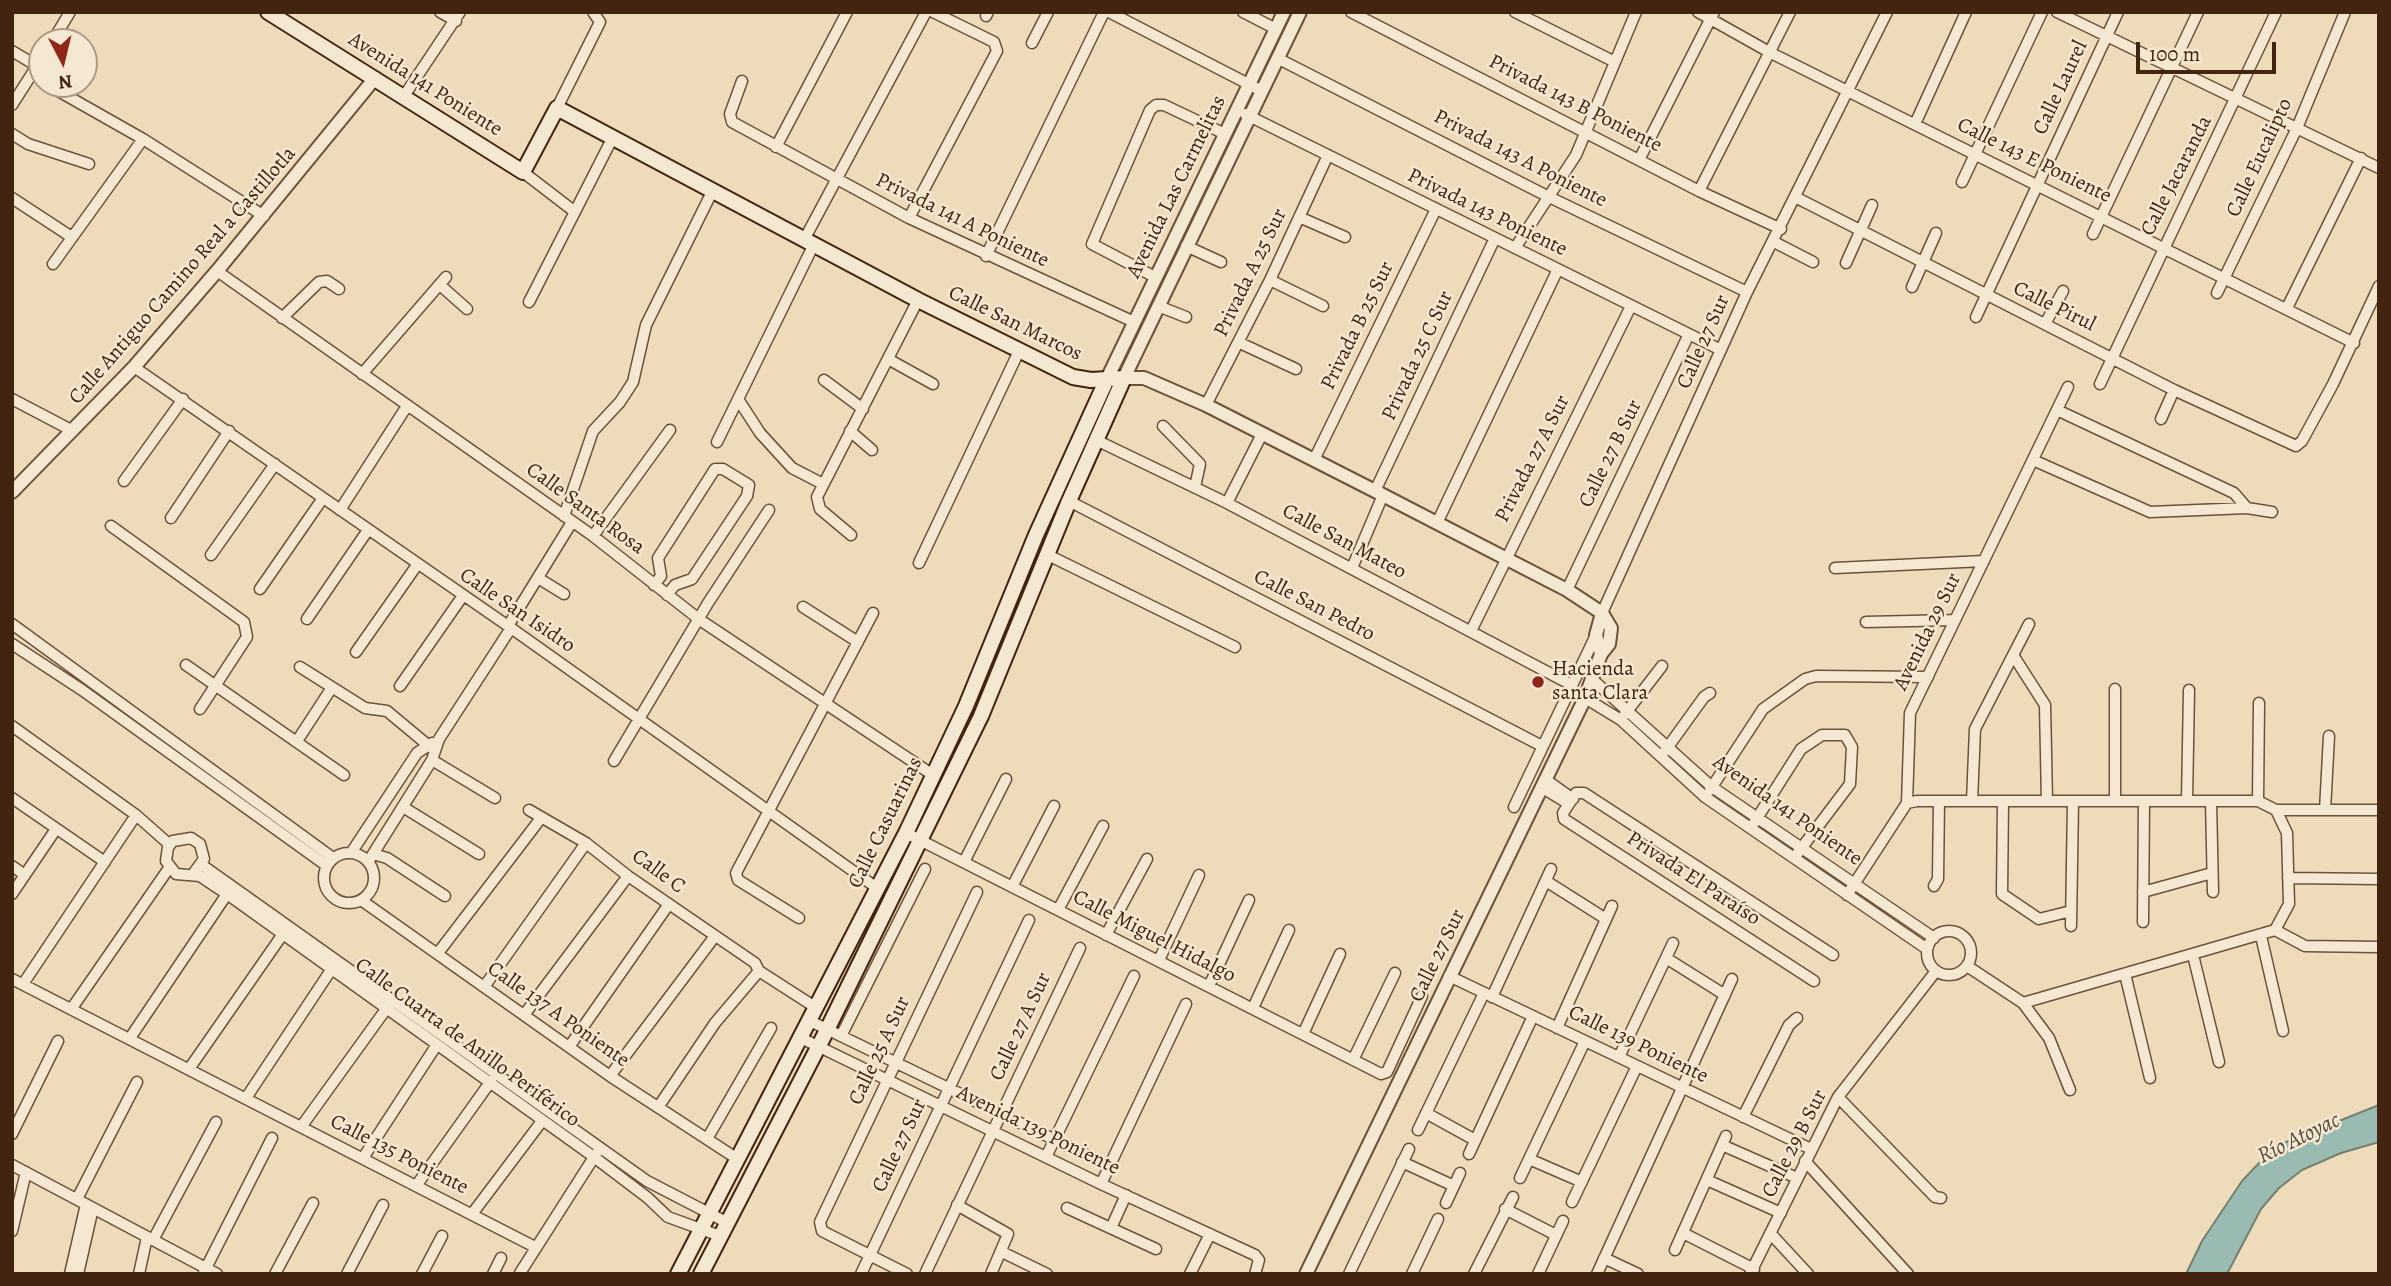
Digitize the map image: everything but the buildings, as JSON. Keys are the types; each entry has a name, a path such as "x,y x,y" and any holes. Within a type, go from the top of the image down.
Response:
{"main road":[{"name":"Avenida 141 Poniente","path":"268,12 523,172"},
{"name":"Calle San Marcos","path":"558,108 918,300 1073,377 1124,378"},
{"path":"523,172 558,108"},
{"name":"Calle Casuarinas","path":"678,1274 877,888 913,836 981,716 1069,501 1124,378"},
{"name":"Calle Casuarinas","path":"701,1274 819,1046 834,1033 913,836 933,775 966,706 1036,535 1107,379"}],"street":[{"path":"60,28 70,12"},
{"path":"404,96 458,17 440,12"},
{"path":"558,108 600,22 593,12"},
{"path":"776,147 847,12"},
{"path":"717,442 836,180 926,12"},
{"path":"909,218 997,51 994,42 933,12"},
{"path":"1032,43 1048,12"},
{"path":"986,256 1106,12 1261,90"},
{"path":"1243,12 1276,29"},
{"name":"Avenida Las Carmelitas","path":"1124,378 1186,246 1242,113 1248,84 1284,12"},
{"name":"Avenida Las Carmelitas","path":"1107,379 1223,133 1261,90 1300,12"},
{"name":"Privada 143 B Poniente","path":"1351,12 1587,130 1699,191 1781,229"},
{"path":"1515,12 1615,62"},
{"path":"1515,248 1566,171 1587,130 1636,12"},
{"name":"Calle 143 E Poniente","path":"1698,12 1712,15 1771,53 2354,343"},
{"path":"1699,191 1790,12"},
{"name":"Calle 27 Sur","path":"1601,654 1596,635 1602,613 1747,292 1797,198 1887,12"},
{"path":"1915,124 1966,12"},
{"path":"1962,182 2042,12"},
{"path":"2057,12 2379,168"},
{"name":"Calle Laurel","path":"1976,317 2118,12"},
{"path":"2093,234 2198,12"},
{"name":"Calle Jacaranda","path":"2100,384 2276,12"},
{"name":"Calle Eucalipto","path":"2217,293 2297,128 2346,12"},
{"path":"1640,158 1712,15"},
{"path":"12,51 28,61"},
{"name":"Privada 143 A Poniente","path":"1277,58 1547,196 1747,292"},
{"name":"Calle Antiguo Camino Real a Castillotla","path":"12,492 74,431 218,271 375,78"},
{"path":"12,105 28,80"},
{"name":"Privada 141 A Poniente","path":"742,81 730,119 776,147 909,218 986,256 1134,322"},
{"path":"71,98 143,139 264,216"},
{"path":"1155,277 1092,244 1150,110 1156,105 1164,105 1223,133"},
{"name":"Privada 143 Poniente","path":"1242,113 1721,350"},
{"path":"12,134 27,144 89,164"},
{"path":"529,302 613,137"},
{"path":"52,264 143,139"},
{"name":"Privada A 25 Sur","path":"1206,405 1240,343 1328,155"},
{"path":"2287,308 2361,158"},
{"path":"523,172 575,212"},
{"path":"330,862 324,885 330,895 339,901 351,903 361,900 373,882 370,858 538,578 568,519 593,431 620,402 633,382 646,325 712,192"},
{"path":"12,198 70,236"},
{"name":"Calle Pirul","path":"1797,198 2175,390 2296,446 2302,442 2354,343"},
{"path":"1846,263 1872,205"},
{"name":"Privada B 25 Sur","path":"1314,460 1436,209"},
{"path":"1299,217 1345,237"},
{"path":"1912,288 1936,233"},
{"name":"Privada 25 C Sur","path":"1352,568 1379,493 1495,238"},
{"path":"1774,242 1813,262"},
{"path":"1186,246 1221,262"},
{"path":"1437,523 1558,269"},
{"name":"Calle Santa Rosa","path":"218,271 593,536 700,620 933,775"},
{"path":"1270,280 1323,306"},
{"path":"282,318 319,282 327,281 339,289"},
{"path":"362,374 443,281 467,309"},
{"path":"2354,343 2379,286"},
{"path":"2046,324 2063,292"},
{"path":"851,535 817,503 824,484 918,300"},
{"path":"1158,306 1186,317"},
{"name":"Privada 27 A Sur","path":"1471,631 1631,306"},
{"name":"Calle 27 B Sur","path":"1567,590 1689,334"},
{"path":"1240,343 1296,369"},
{"path":"919,563 1019,351"},
{"path":"888,359 933,384"},
{"name":"Calle San Isidro","path":"134,366 877,888"},
{"name":"Calle San Marcos","path":"1124,378 1144,378 1206,405 1567,590 1602,613"},
{"path":"824,380 863,409"},
{"name":"Avenida 29 Sur","path":"1907,803 1908,724 1955,620 2068,387"},
{"path":"2161,419 2175,390"},
{"path":"738,398 761,433 792,468 824,484"},
{"path":"12,399 74,431"},
{"path":"124,481 183,399"},
{"path":"340,510 407,406"},
{"path":"2057,410 2234,494 2247,508"},
{"path":"1163,425 1200,464 1195,488"},
{"path":"593,536 670,430"},
{"path":"171,518 229,431"},
{"path":"850,432 872,450"},
{"path":"1227,503 1262,434"},
{"name":"Calle San Mateo","path":"1096,440 1227,503 1570,684"},
{"path":"2033,460 2150,512 2247,508 2272,512"},
{"path":"211,555 275,464"},
{"path":"654,585 661,576 658,558 715,469 723,469 749,485 747,496 692,579 675,585 667,595"},
{"path":"260,589 323,498"},
{"name":"Calle San Pedro","path":"1069,501 1542,746"},
{"path":"614,761 769,510"},
{"path":"111,526 244,622 247,637 200,709"},
{"path":"307,619 368,530"},
{"path":"1048,555 1235,647"},
{"path":"1835,568 1984,561"},
{"path":"356,652 416,565"},
{"path":"538,578 564,594"},
{"path":"400,687 462,597"},
{"path":"803,607 858,642"},
{"path":"799,918 735,877 873,612"},
{"name":"Calle 27 Sur","path":"1310,1272 1449,976 1585,698 1601,654 1609,644 1611,633 1602,613"},
{"path":"1866,622 1955,620"},
{"path":"1972,801 1972,740 1975,729 2029,624"},
{"path":"13,626 90,680 171,747"},
{"path":"1514,807 1570,684 1596,635"},
{"path":"12,644 171,747 330,862"},
{"path":"2013,655 2045,705 2047,801"},
{"path":"186,665 344,775"},
{"path":"1620,720 1662,666"},
{"path":"300,667 365,708 387,711 432,752 495,798"},
{"path":"1705,797 1763,709 1805,680 1816,676 1928,677"},
{"path":"82,690 90,680"},
{"name":"Avenida 141 Poniente","path":"1592,680 1628,709 1712,787 1934,938"},
{"path":"297,741 331,689"},
{"path":"2115,690 2115,801"},
{"path":"2187,801 2189,690"},
{"path":"1661,757 1704,697 1710,693"},
{"name":"Avenida 141 Poniente","path":"1585,698 1620,720 1705,797 1927,949"},
{"path":"2258,801 2259,703"},
{"path":"14,732 136,815 170,845"},
{"path":"1750,829 1801,749 1822,735 1845,735 1852,747 1850,784 1793,859"},
{"path":"2325,810 2329,736"},
{"path":"330,862 351,853 417,753 432,752"},
{"path":"964,862 1006,779"},
{"name":"Privada El Paraíso","path":"1543,783 1571,801"},
{"name":"Privada El Paraíso","path":"1814,981 1564,819 1563,813 1576,793 1584,793 1833,954"},
{"path":"12,798 105,862"},
{"path":"1934,886 1938,879 1938,801"},
{"path":"2003,801 2002,894 2039,919 2071,911"},
{"path":"2071,926 2073,801"},
{"path":"2143,922 2144,801"},
{"path":"2211,801 2213,892"},
{"path":"1847,895 1907,803 2258,801 2276,810 2379,810"},
{"path":"1013,887 1054,806"},
{"path":"403,807 479,854"},
{"name":"Calle C","path":"529,810 586,843 628,876 755,963 760,971 811,1014"},
{"path":"2023,1003 2275,930 2289,905 2287,833 2276,810"},
{"path":"23,984 136,815"},
{"path":"438,953 541,818"},
{"path":"1058,910 1103,826"},
{"path":"12,894 56,829"},
{"name":"Calle Miguel Hidalgo","path":"913,836 1384,1074 1422,996"},
{"path":"181,837 191,838 204,852 202,865 193,874 184,876 169,868 165,854 170,845 181,837"},
{"path":"484,987 586,843"},
{"path":"351,853 370,858 387,858 445,896"},
{"path":"1106,935 1147,859"},
{"name":"Calle Cuarta de Anillo Periférico","path":"202,865 331,970 390,1004 436,1046 594,1157 668,1217 701,1228 724,1229"},
{"path":"12,866 25,874"},
{"path":"72,1008 169,868"},
{"path":"834,1033 925,869"},
{"path":"1418,1130 1551,869"},
{"path":"2143,892 2212,873"},
{"name":"Calle Cuarta de Anillo Periférico","path":"193,874 285,931 496,1074 647,1181 709,1213 724,1229"},
{"path":"1159,960 1199,874"},
{"path":"524,1015 628,876"},
{"path":"2288,878 2379,879"},
{"path":"1546,881 1606,919"},
{"name":"Calle 25 A Sur","path":"870,1255 819,1227 977,892"},
{"path":"130,1038 227,894"},
{"name":"Calle 137 A Poniente","path":"361,900 610,1076 736,1158"},
{"path":"1209,986 1249,900"},
{"path":"569,1047 669,904"},
{"path":"1557,1028 1612,906"},
{"name":"Calle 27 Sur","path":"861,1274 1028,920"},
{"path":"1253,1008 1289,930"},
{"path":"2275,930 2305,946 2379,947"},
{"path":"189,1069 285,931"},
{"path":"1952,932 1964,937 1970,948 1967,966 1956,974 1936,971 1930,965 1927,949 1934,938 1952,932"},
{"path":"610,1076 715,936"},
{"path":"2261,936 2283,1031"},
{"path":"1619,1057 1673,943"},
{"name":"Calle 27 A Sur","path":"925,1274 1080,948"},
{"path":"1303,1034 1340,954"},
{"path":"2193,955 2219,1062"},
{"path":"1666,958 1725,995"},
{"path":"1967,966 2023,1003 2049,1038 2070,1090"},
{"path":"246,1098 331,970"},
{"path":"659,1106 715,1023 760,971"},
{"name":"Calle 29 B Sur","path":"1752,1271 1838,1097 1936,971"},
{"path":"1353,1060 1395,973"},
{"path":"2125,974 2150,1078"},
{"path":"1046,1157 1134,976"},
{"name":"Calle 139 Poniente","path":"1449,976 1811,1149"},
{"name":"Calle 135 Poniente","path":"12,979 535,1247"},
{"path":"1597,1274 1732,979"},
{"path":"301,1127 390,1004"},
{"path":"1101,1184 1186,1004"},
{"name":"Avenida 139 Poniente","path":"811,1014 834,1033 1110,1166"},
{"path":"1469,1154 1533,1016"},
{"path":"1743,1116 1789,1025 1797,1018"},
{"path":"707,1139 771,1028"},
{"name":"Avenida 139 Poniente","path":"799,1037 1101,1184 1255,1255 1259,1260 1255,1274"},
{"path":"12,1134 58,1041"},
{"path":"1520,1178 1586,1041"},
{"path":"363,1158 436,1046"},
{"path":"1572,1202 1637,1066"},
{"path":"416,1186 496,1074"},
{"path":"71,1274 85,1204 137,1082"},
{"path":"1838,1097 1935,1197 1941,1198"},
{"path":"1426,1113 1475,1140"},
{"path":"472,1214 542,1121"},
{"path":"139,1274 144,1250 150,1238 216,1122"},
{"path":"204,1271 272,1138"},
{"path":"1675,1250 1724,1141 1797,1178"},
{"path":"520,1273 600,1148"},
{"path":"1349,1274 1409,1149"},
{"path":"1529,1159 1581,1182"},
{"path":"1805,1161 1908,1274"},
{"path":"1402,1162 1454,1186"},
{"path":"12,1165 150,1238 204,1271 217,1274"},
{"path":"12,1231 26,1172"},
{"path":"1446,1203 1460,1172"},
{"path":"1707,1180 1781,1213"},
{"path":"662,1211 662,1200 676,1195"},
{"path":"1111,1228 1126,1195"},
{"path":"1474,1274 1513,1197"},
{"path":"682,1222 692,1212 689,1202"},
{"path":"275,1274 313,1203"},
{"path":"78,1274 85,1204"},
{"path":"347,1274 383,1205"},
{"path":"957,1205 1006,1230 1008,1239 991,1274"},
{"path":"1067,1208 1156,1248"},
{"path":"1505,1209 1556,1235"},
{"path":"1412,1274 1438,1219"},
{"path":"1538,1274 1563,1221"},
{"path":"1683,1233 1752,1271"},
{"path":"1190,1274 1210,1234"},
{"path":"1771,1234 1808,1274"},
{"path":"422,1274 442,1236"},
{"path":"1002,1252 1047,1274"},
{"path":"870,1255 907,1274"},
{"path":"493,1274 501,1258"},
{"path":"1604,1258 1638,1274"}],"water":[{"name":"Río Atoyac","path":"2379,1105 2379,1142 2341,1153 2302,1170 2279,1188 2261,1209 2227,1274 2186,1274 2202,1241 2242,1181 2259,1163 2286,1142"}],"place":[{"name":"Hacienda santa Clara","path":"1538,682"}]}
